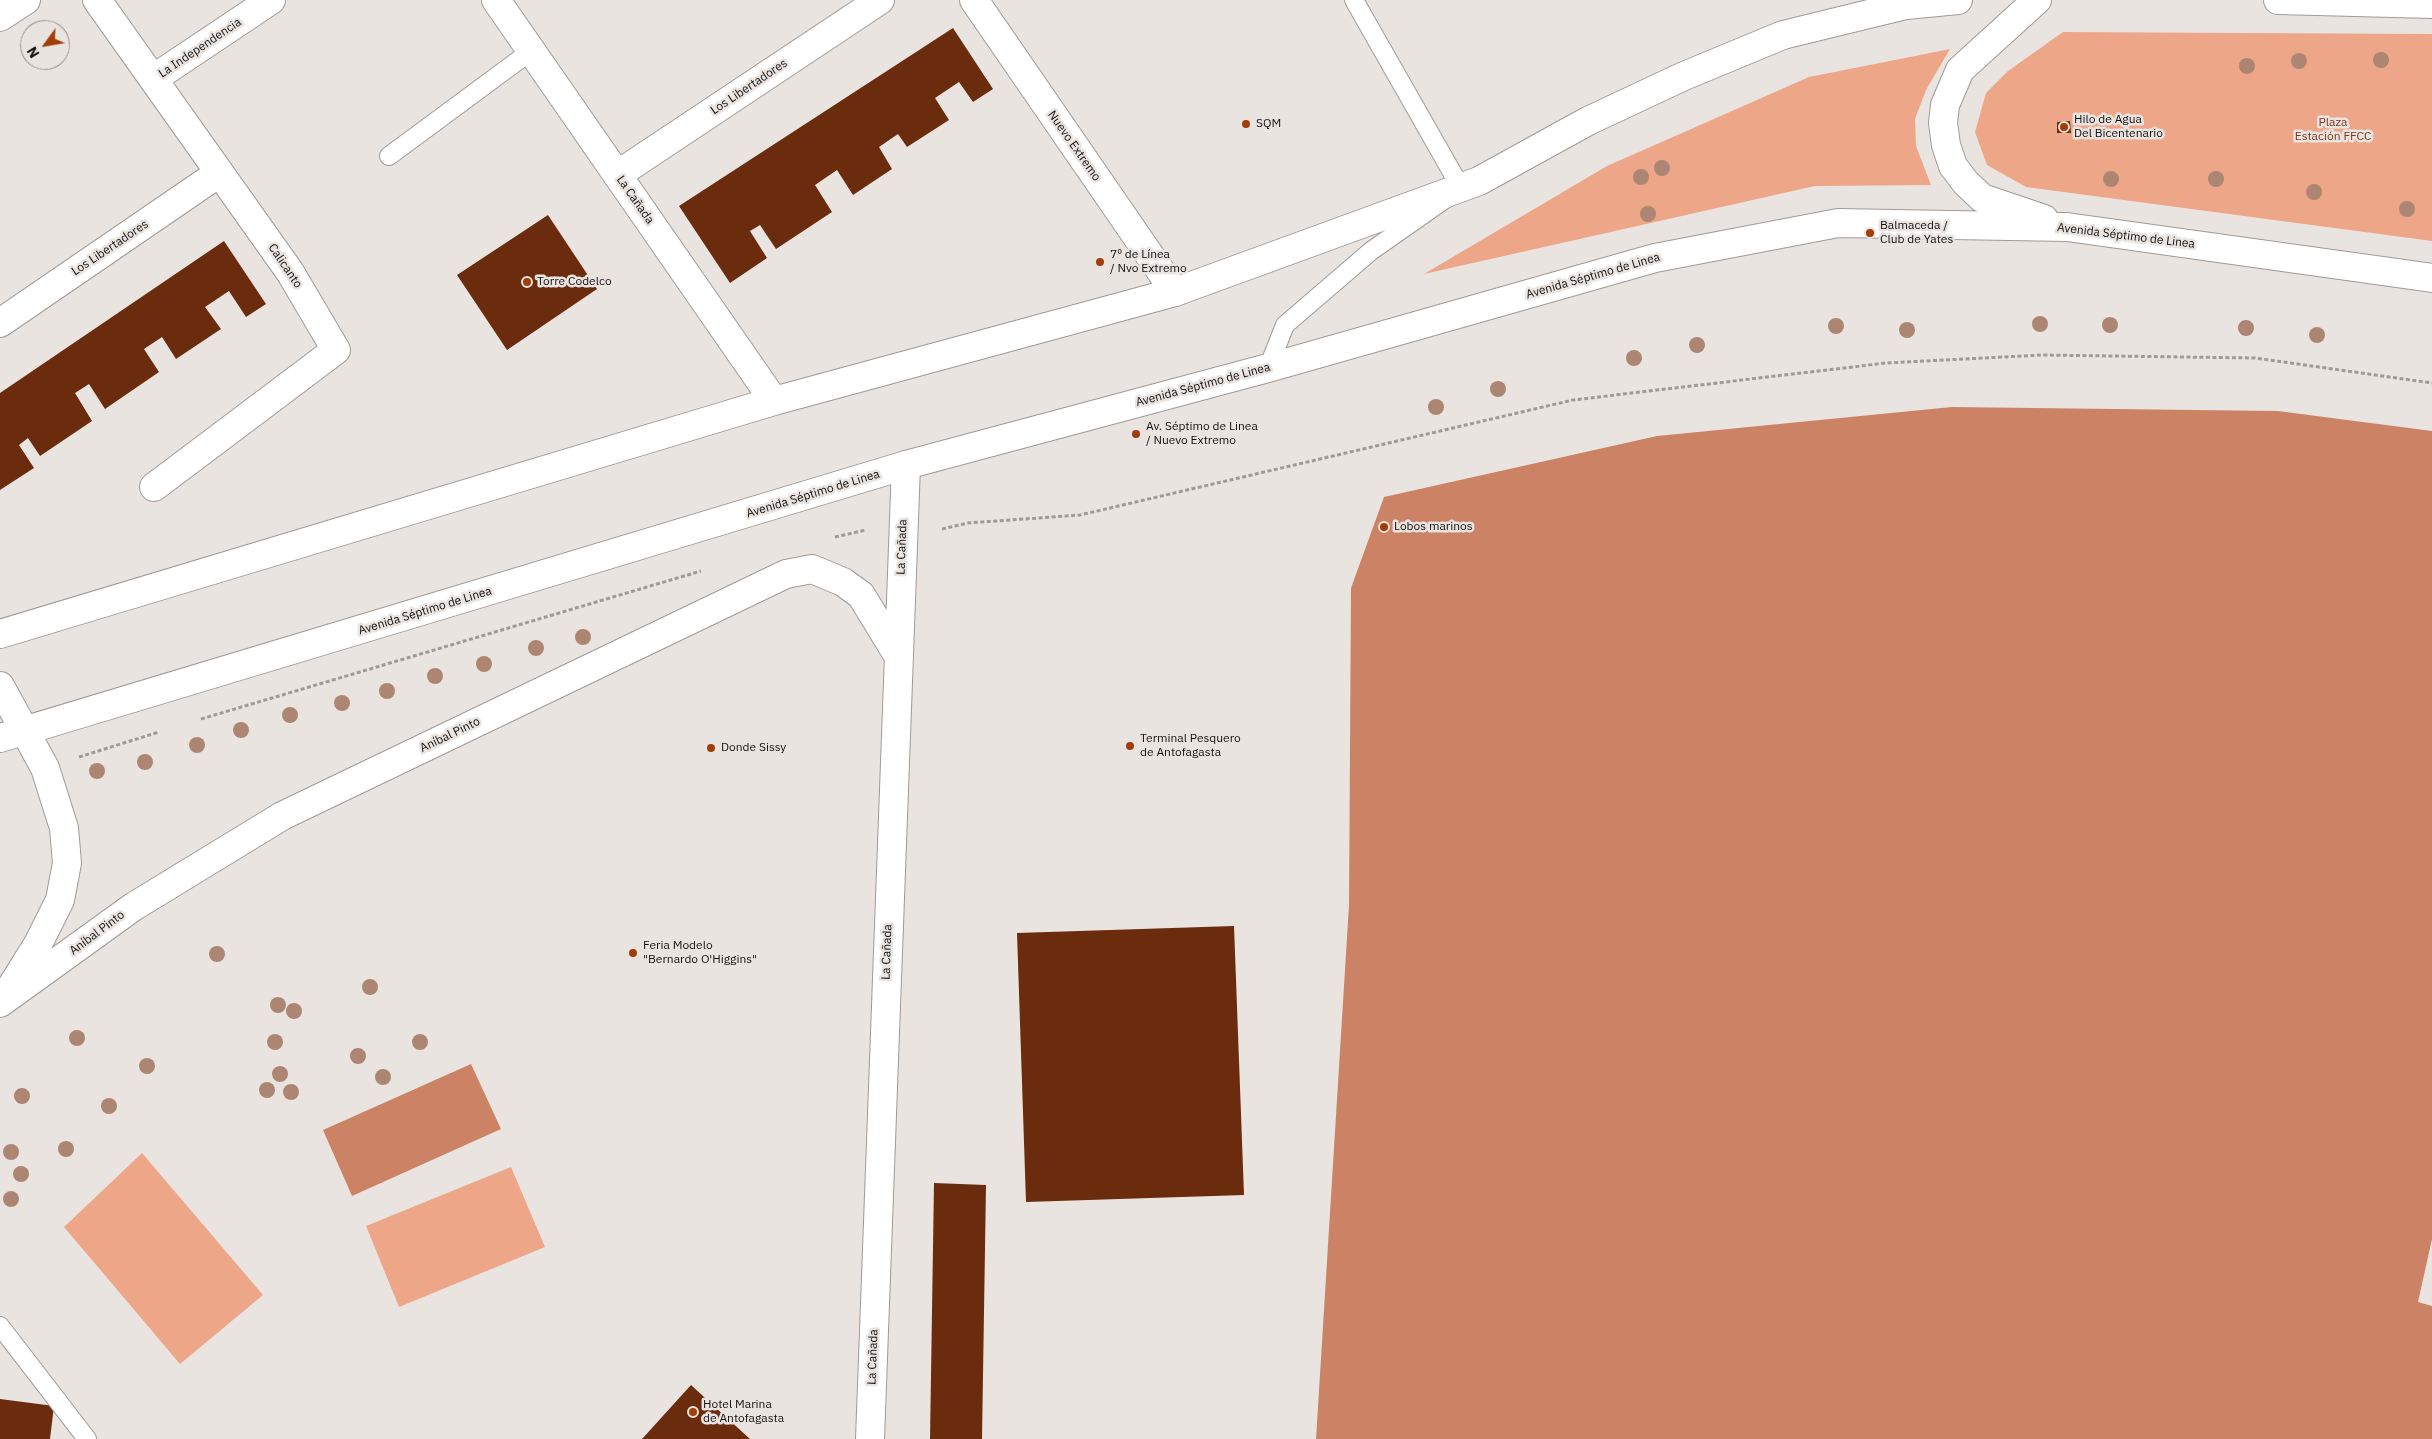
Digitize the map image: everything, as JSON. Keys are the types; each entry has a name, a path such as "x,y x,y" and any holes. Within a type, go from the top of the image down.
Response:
{"main road":[{"path":"0,17 26,0"},
{"name":"Calicanto","path":"97,0 290,272 336,350 154,487"},
{"name":"La Independencia","path":"153,79 271,0"},
{"name":"La Cañada","path":"496,0 774,401"},
{"name":"Los Libertadores","path":"617,175 880,0"},
{"name":"Nuevo Extremo","path":"974,0 1175,292"},
{"path":"0,634 774,401 1175,292 1479,181 1588,121 1684,76 1783,35 1864,8 1958,0"},
{"path":"2037,0 1960,70 1945,105 1943,123 1946,145 1953,166 1966,183 1982,198 2067,227"},
{"path":"2278,0 2432,4"},
{"name":"Los Libertadores","path":"0,323 220,173"},
{"name":"Avenida Séptimo de Linea","path":"0,738 906,466 1268,368 1655,258 1838,223 2067,227 2432,278"},
{"name":"La Cañada","path":"870,1439 897,654 906,466"},
{"name":"Aníbal Pinto","path":"0,1003 133,907 282,816 786,574 812,569 843,582 861,595 897,654"},
{"name":"Aníbal Pinto","path":"0,686 45,768 64,828 67,863 60,900 38,944 0,1003"}],"lane":[{"path":"1268,368 1285,325 1371,251 1461,188 1354,0"},
{"path":"389,156 531,51"},
{"path":"0,1326 87,1439"}],"path":[{"path":"827,540 931,531 968,523 1080,515 1573,400 1886,363 2042,355 2255,358 2432,383"},
{"path":"195,721 704,570"},
{"path":"45,768 167,730"}],"green space":[{"name":"Plaza Estación FFCC","path":"2063,32 2432,34 2432,241 2026,187 1987,165 1975,132 1986,93 2008,71"},
{"path":"1950,49 1926,90 1915,119 1916,146 1931,185 1815,186 1424,274 1607,166 1809,77"},
{"path":"142,1153 263,1295 180,1364 64,1227"},
{"path":"511,1167 545,1247 399,1307 366,1226"}],"shaded area":[{"path":"1952,407 2278,411 2432,431 2432,1439 1316,1439 1349,905 1351,588 1384,497 1657,436"},
{"path":"471,1064 501,1129 352,1196 323,1130"}],"pier":[{"path":"2432,1239 2432,1306 2418,1302"}],"building":[{"path":"953,28 993,89 973,102 959,82 935,98 949,120 907,147 898,134 879,147 892,169 853,195 837,170 815,185 832,212 776,249 760,225 750,231 767,258 730,283 679,206"},
{"name":"Hilo de Agua Del Bicentenario","path":"2070,121 2071,133 2057,133 2057,122"},
{"name":"Torre Codelco","path":"548,215 597,289 507,350 457,275"},
{"path":"224,241 266,304 246,317 229,291 205,307 221,329 176,359 162,337 144,349 159,372 105,409 89,384 75,393 92,421 40,456 28,438 19,445 34,468 0,490 0,393"},
{"path":"1234,926 1244,1195 1026,1202 1017,933"},
{"path":"934,1183 986,1185 982,1439 930,1439"},
{"name":"Hotel Marina de Antofagasta","path":"691,1385 750,1439 642,1439"},
{"path":"0,1399 54,1406 50,1439 0,1439"}],"place":[{"name":"SQM","path":"1246,124"},
{"name":"Hilo de Agua Del Bicentenario","path":"2064,127"},
{"name":"Balmaceda / Club de Yates","path":"1870,233"},
{"name":"7º de Línea / Nvo Extremo","path":"1100,262"},
{"name":"Torre Codelco","path":"527,282"},
{"name":"Av. Séptimo de Linea / Nuevo Extremo","path":"1136,434"},
{"name":"Lobos marinos","path":"1384,527"},
{"name":"Terminal Pesquero de Antofagasta","path":"1130,746"},
{"name":"Donde Sissy","path":"711,748"},
{"name":"Feria Modelo \"Bernardo O'Higgins\"","path":"633,953"},
{"name":"Hotel Marina de Antofagasta","path":"693,1412"}]}
